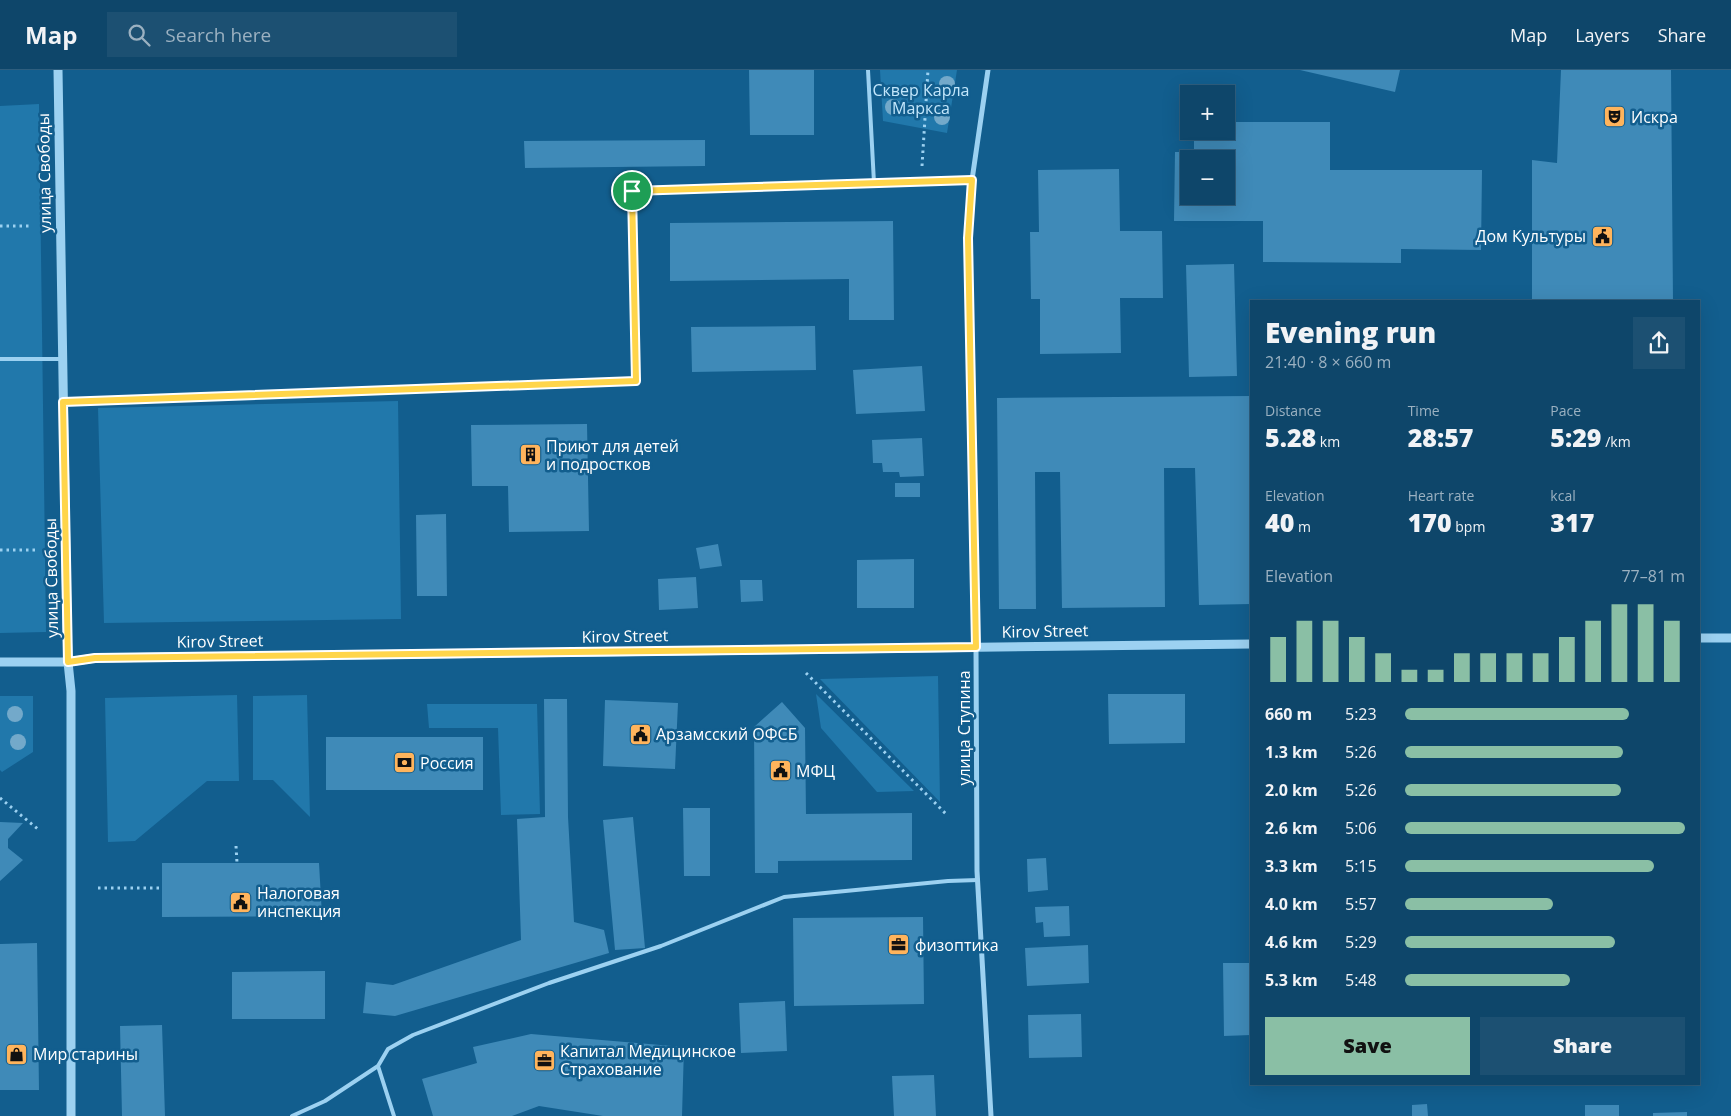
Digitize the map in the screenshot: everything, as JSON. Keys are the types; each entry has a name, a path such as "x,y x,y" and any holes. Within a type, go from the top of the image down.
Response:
{"street":[{"name":"улица Свободы","path":"58,70 68,662 71,691 71,1116"},
{"name":"улица Ступина","path":"988,70 972,180 968,238 976,647 978,880 991,1116"},
{"path":"1700,638 1731,638"},
{"name":"Kirov Street","path":"0,662 68,662 95,658 1250,644"}],"lane":[{"path":"868,70 874,183"},
{"path":"63,402 636,381 632,191 972,180"},
{"path":"0,359 62,359"},
{"path":"292,1116 325,1100 378,1066 388,1050 413,1034 549,983 661,946 784,897 948,881 978,880"},
{"path":"378,1066 394,1116"}],"path":[{"path":"921,182 928,70"},
{"path":"0,226 30,226"},
{"path":"0,550 35,550"},
{"path":"806,672 946,814"},
{"path":"0,798 39,830"},
{"path":"236,846 237,863"},
{"path":"98,888 162,888"}],"green space":[{"name":"Сквер Карла Маркса","path":"880,70 957,70 947,133 883,121"},
{"path":"39,104 46,632 0,633 0,106"},
{"path":"398,401 401,619 104,623 98,408"},
{"path":"938,676 940,802 820,679"},
{"path":"816,694 914,791 877,792 821,728"},
{"path":"237,695 239,781 207,781 135,841 108,842 105,698"},
{"path":"307,695 310,817 273,780 253,780 253,696"},
{"path":"0,696 33,696 33,752 2,772 0,770"},
{"path":"427,704 537,704 540,814 501,815 498,728 429,728"}],"building":[{"path":"749,70 814,70 814,135 750,135"},
{"path":"1300,70 1400,70 1395,92"},
{"name":"Дом Культуры","path":"1561,70 1671,70 1673,300 1532,300 1532,160 1557,163"},
{"path":"1235,122 1330,122 1330,170 1482,170 1481,250 1401,249 1401,263 1263,262 1263,221 1174,221 1175,152 1180,152 1180,205 1235,205 1235,150 1194,150 1194,140 1235,140"},
{"path":"705,140 705,166 525,168 524,141"},
{"path":"1119,169 1120,231 1162,231 1163,298 1120,298 1121,353 1040,354 1040,299 1031,299 1030,232 1039,232 1038,170"},
{"path":"893,221 894,320 849,320 849,279 670,281 670,223"},
{"path":"1234,264 1237,376 1189,377 1186,265"},
{"path":"815,326 816,370 692,372 691,327"},
{"path":"922,366 925,411 856,414 853,370"},
{"path":"1250,396 1250,604 1199,605 1195,468 1164,468 1165,607 1062,608 1060,472 1035,472 1036,609 999,609 997,398"},
{"name":"Приют для детей и подростков","path":"587,424 589,531 509,532 508,486 472,486 471,425"},
{"path":"922,438 924,476 900,477 899,472 883,472 882,463 873,463 872,440"},
{"path":"895,483 920,483 920,497 895,497"},
{"path":"446,514 447,596 417,596 416,515"},
{"path":"718,544 722,566 700,569 696,548"},
{"path":"914,559 914,608 857,608 857,560"},
{"path":"696,577 698,608 659,610 658,579"},
{"path":"740,580 762,580 763,601 741,602"},
{"path":"1108,694 1185,694 1185,743 1109,744"},
{"path":"544,699 567,699 568,817 574,922 604,930 609,953 395,1016 363,1013 366,982 393,985 521,940 517,819 545,817"},
{"name":"Арзамсский ОФСБ","path":"605,700 678,703 675,769 603,766"},
{"name":"МФЦ","path":"782,702 805,728 806,814 912,813 912,860 778,861 778,873 755,873 754,727"},
{"name":"Россия","path":"326,737 483,737 483,790 326,790"},
{"path":"683,808 710,808 710,876 684,876"},
{"path":"633,817 645,948 615,950 603,820"},
{"path":"0,822 23,823 8,839 8,848 23,860 0,881"},
{"path":"1046,858 1048,890 1028,892 1027,859"},
{"name":"Налоговая инспекция","path":"162,863 319,863 322,916 162,917"},
{"path":"1069,906 1070,936 1044,937 1043,922 1036,923 1035,907"},
{"path":"923,917 924,1004 794,1006 793,918"},
{"path":"37,943 39,1090 0,1090 0,944"},
{"path":"1088,945 1089,983 1027,986 1025,948"},
{"path":"1223,963 1250,963 1250,1035 1224,1036"},
{"path":"325,971 325,1019 232,1019 232,972"},
{"path":"785,1001 787,1051 741,1053 739,1003"},
{"path":"1081,1014 1082,1057 1029,1058 1028,1015"},
{"path":"162,1025 165,1116 122,1116 120,1026"},
{"path":"531,1034 684,1047 682,1116 603,1116 539,1106 512,1116 433,1116 422,1079 477,1063 473,1047"},
{"path":"934,1075 936,1116 894,1116 892,1076"},
{"path":"1427,1104 1428,1116 1412,1116 1412,1105"},
{"path":"1585,1105 1619,1105 1619,1116 1585,1116"},
{"path":"1687,1112 1687,1116 1653,1116 1653,1113"}],"place":[{"name":"Искра","path":"1615,117"},
{"name":"Дом Культуры","path":"1602,236"},
{"name":"Приют для детей и подростков","path":"530,455"},
{"name":"Арзамсский ОФСБ","path":"640,734"},
{"name":"Россия","path":"404,763"},
{"name":"МФЦ","path":"780,771"},
{"name":"Налоговая инспекция","path":"241,902"},
{"name":"физоптика","path":"899,945"},
{"name":"Мир старины","path":"17,1054"},
{"name":"Капитал Медицинское Страхование","path":"544,1060"}],"route":[{"path":"972,180 968,238 976,647 95,658 68,662 63,402 636,381 632,191 972,180"}]}
